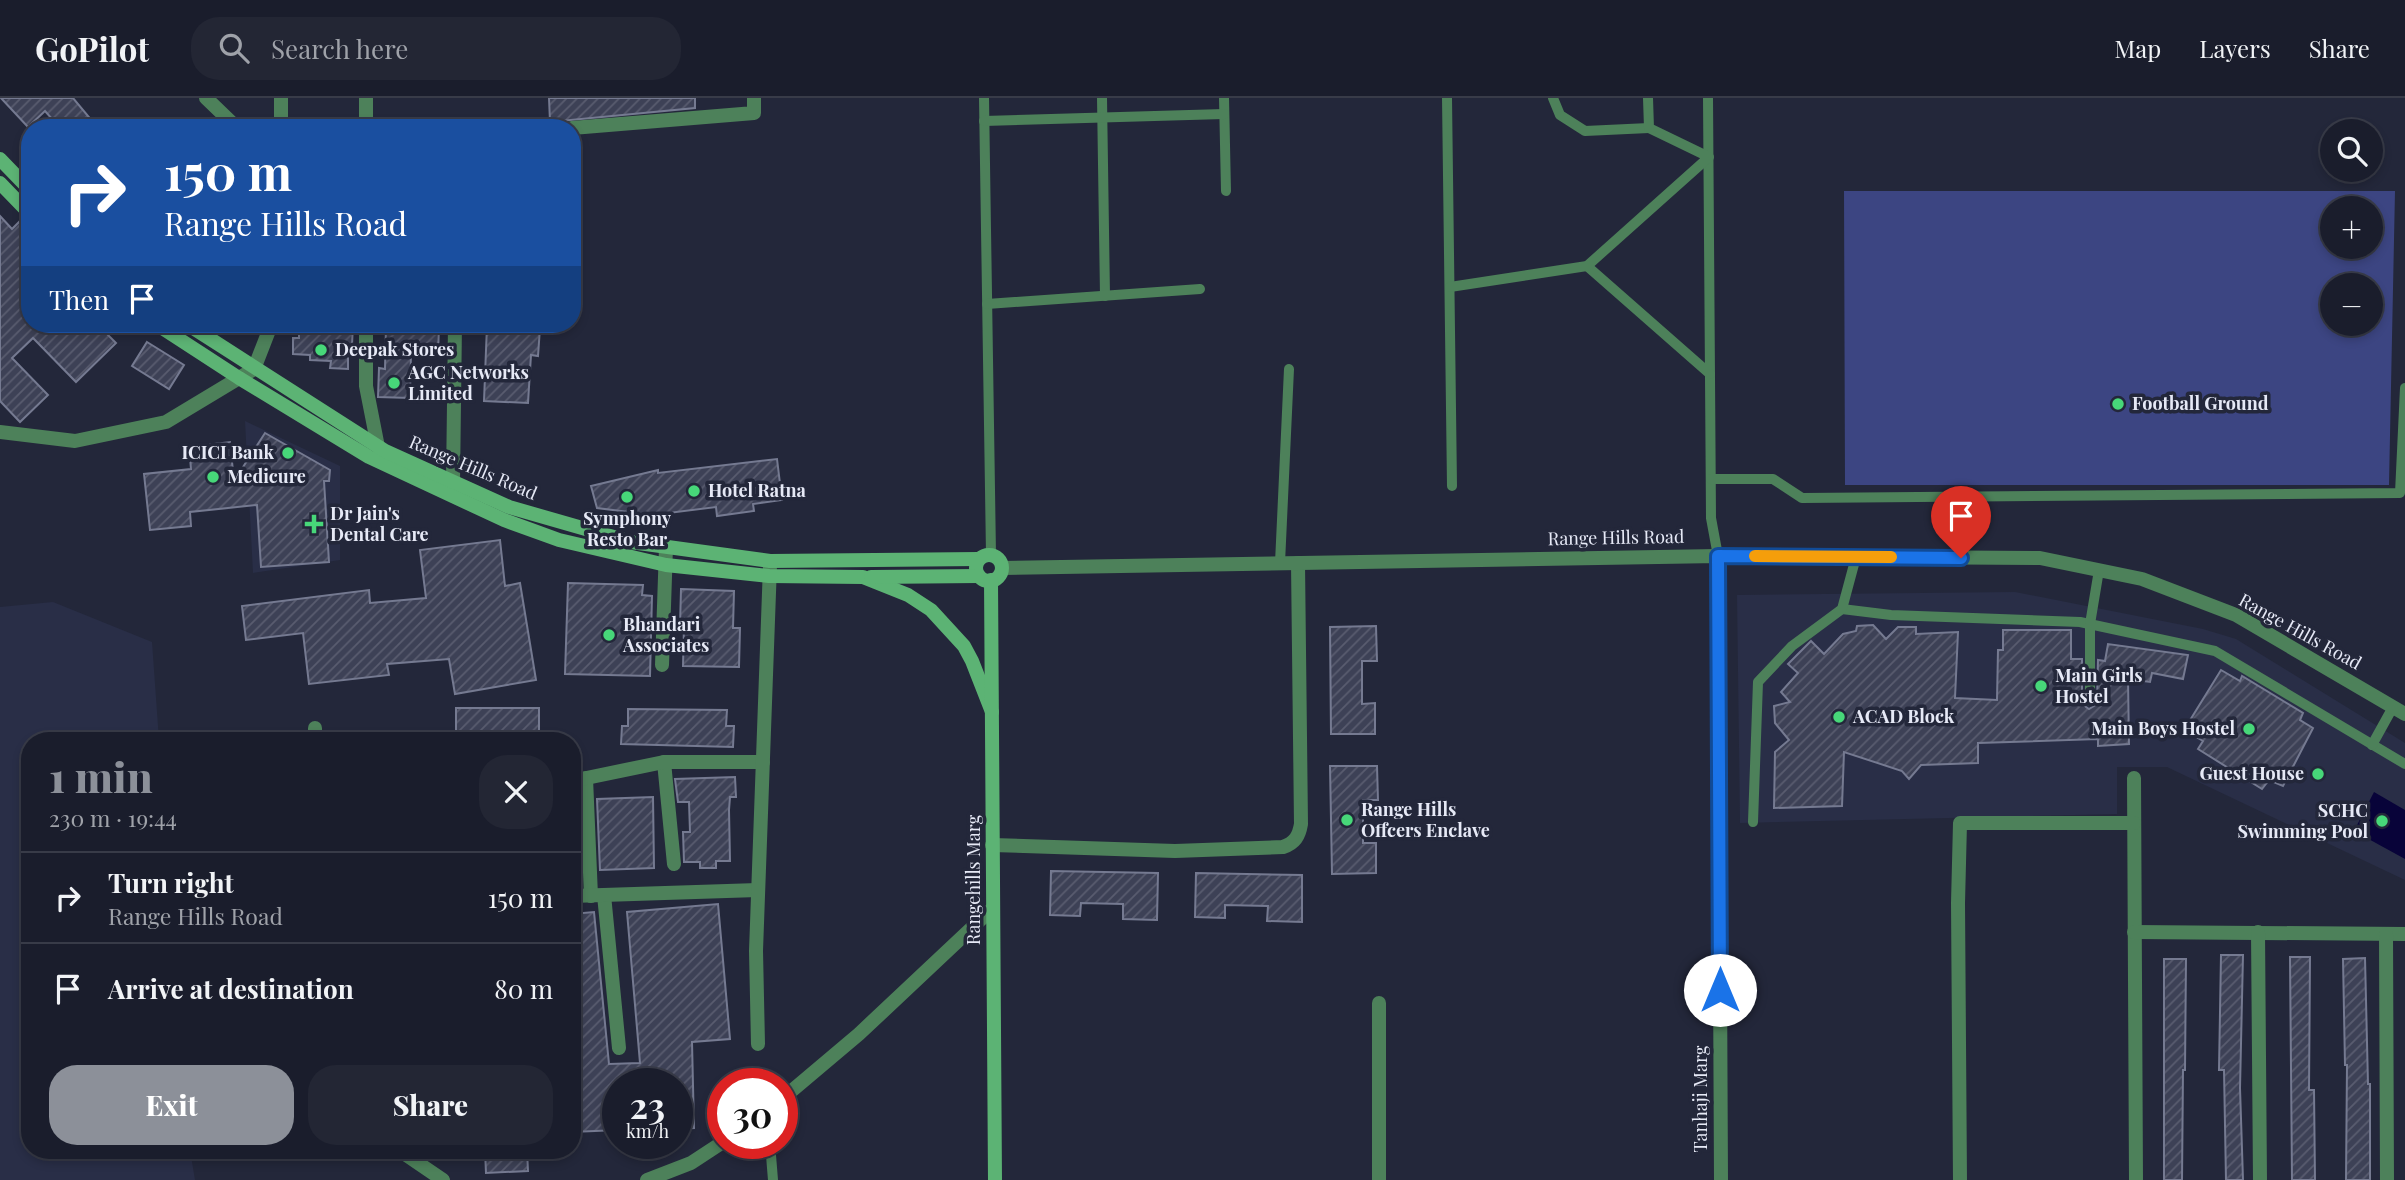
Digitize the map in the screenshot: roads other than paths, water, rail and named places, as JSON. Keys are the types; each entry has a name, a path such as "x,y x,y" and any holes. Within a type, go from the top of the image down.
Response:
{"main road":[{"path":"0,159 21,181"},
{"path":"0,183 21,205"},
{"path":"170,333 369,457 504,520 559,540 666,565 769,576 985,578 999,576 1002,568 999,559 985,557 976,568 985,578"},
{"name":"Range Hills Road","path":"200,333 378,447 509,507 631,542 770,561 985,557"},
{"path":"863,577 908,594 931,610 952,631 972,661 992,712"},
{"name":"Rangehills Marg","path":"985,578 992,712 995,1180"}],"street":[{"path":"206,98 228,119"},
{"path":"281,98 281,119"},
{"path":"366,98 366,119"},
{"path":"581,127 754,113 754,98"},
{"path":"0,432 75,441 166,422 254,369 268,333"},
{"path":"366,333 366,386 378,447"},
{"path":"453,482 455,333"},
{"path":"662,665 666,547"},
{"name":"Range Hills Road","path":"1002,568 1718,556 2040,558 2142,579 2236,615 2399,710"},
{"name":"Tanhaji Marg","path":"1718,556 1721,1180"},
{"path":"758,1044 756,951 770,561"},
{"path":"992,845 1175,851 1291,845 1300,833 1301,824 1298,563"},
{"path":"581,779 664,762 763,762"},
{"path":"664,762 674,864"},
{"path":"2134,778 2136,1180"},
{"path":"581,791 620,1048"},
{"path":"1960,1180 1960,823 2134,822"},
{"path":"581,895 758,890"},
{"path":"798,1085 859,1034 993,908"},
{"path":"2134,932 2405,934"},
{"path":"2258,932 2260,1180"},
{"path":"2386,934 2387,1180"},
{"path":"1378,1003 1380,1180"},
{"path":"647,1180 691,1163 707,1152"},
{"path":"412,1159 443,1180"}],"lane":[{"path":"984,98 987,304 985,557"},
{"path":"1102,98 1104,296"},
{"path":"1223,98 1226,191"},
{"path":"1447,98 1452,486"},
{"path":"1553,98 1560,115 1584,131 1649,128 1709,157"},
{"path":"1648,98 1649,128"},
{"path":"1708,98 1711,518 1718,556"},
{"path":"984,121 1224,114"},
{"path":"1450,287 1587,266 1709,157"},
{"path":"1587,266 1710,374"},
{"path":"987,304 1200,289"},
{"path":"1280,563 1289,369"},
{"path":"1711,479 1773,479 1802,498 2400,493 2405,388"},
{"path":"1753,822 1758,682 1792,646 1842,608 1856,557"},
{"path":"2090,701 2090,624 2099,570"},
{"path":"1842,608 1891,615 2090,624 2215,651 2405,764"},
{"path":"2372,745 2399,710"},
{"path":"771,1159 773,1180"}],"place":[{"name":"Deepak Stores","path":"321,350"},
{"name":"AGC Networks Limited","path":"394,383"},
{"name":"Football Ground","path":"2118,404"},
{"name":"ICICI Bank","path":"288,453"},
{"name":"Medicure","path":"213,477"},
{"name":"Hotel Ratna","path":"694,491"},
{"name":"Symphony Resto Bar","path":"627,497"},
{"name":"Dr Jain's Dental Care","path":"314,524"},
{"name":"Bhandari Associates","path":"609,635"},
{"name":"Main Girls Hostel","path":"2041,686"},
{"name":"ACAD Block","path":"1839,717"},
{"name":"Main Boys Hostel","path":"2249,729"},
{"name":"Guest House","path":"2318,774"},
{"name":"Range Hills Offcers Enclave","path":"1347,820"},
{"name":"SCHC Swimming Pool","path":"2382,821"}]}
